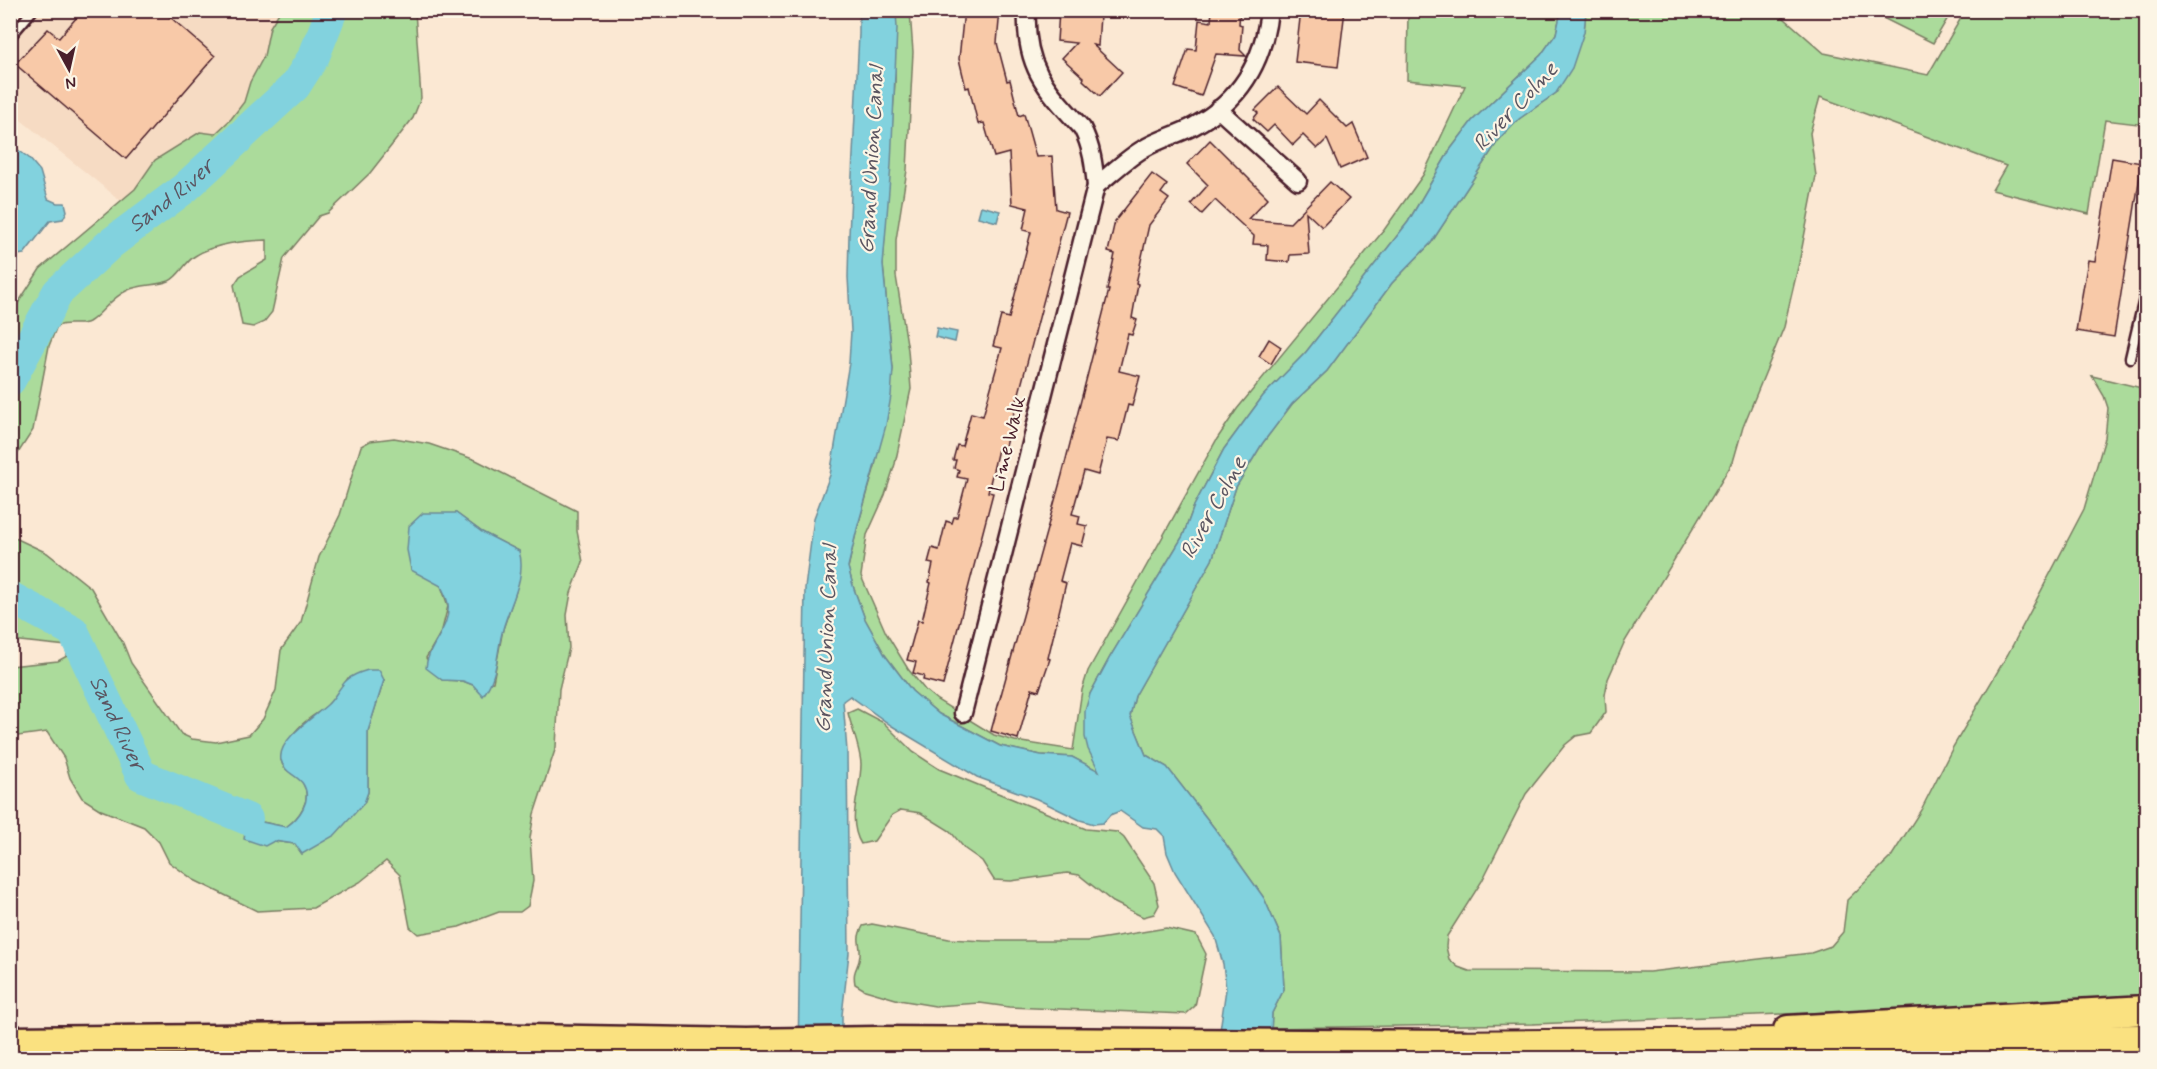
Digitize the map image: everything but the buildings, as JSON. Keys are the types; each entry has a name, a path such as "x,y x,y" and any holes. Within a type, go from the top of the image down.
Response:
{"highway":[{"path":"1439,1047 2146,1010"},
{"path":"10,1041 414,1037 746,1043 878,1041 1439,1047 2146,1041"}],"street":[{"path":"1027,10 1027,41 1035,67 1040,78 1082,128 1094,165 1096,186"},
{"path":"1096,186 1142,149 1193,127 1233,96 1254,70 1262,50 1269,10"},
{"path":"1218,109 1298,181"},
{"name":"Lime Walk","path":"963,713 1096,186"}],"lane":[{"path":"10,37 33,10"},
{"path":"2130,358 2146,290"}],"shaded area":[{"path":"10,11 280,11 270,27 264,56 250,82 244,102 231,119 215,134 155,160 135,189 121,201 11,112"}],"green space":[{"path":"280,11 415,11 421,98 413,118 370,173 328,213 319,216 284,258 272,312 264,322 253,327 242,325 234,285 240,276 267,260 267,240 211,248 191,259 173,279 128,290 116,297 89,322 57,326 49,346 33,430 11,464 11,314 40,269 135,189 155,160 200,132 215,134 231,119 244,102 250,82 264,56 270,27"},
{"path":"896,11 910,11 913,52 907,170 896,240 896,276 908,350 911,389 895,464 885,495 867,535 861,576 886,633 908,669 925,690 937,700 994,735 1015,741 1073,750 1082,690 1088,671 1217,439 1237,409 1384,230 1423,175 1465,86 1407,80 1408,11 1561,11 1556,34 1541,55 1472,121 1450,150 1408,222 1306,352 1263,396 1224,449 1194,506 1183,536 1090,694 1100,772 1072,757 1041,755 1000,746 939,714 912,691 885,655 865,619 848,568 875,466 893,369 883,265 895,82"},
{"path":"1586,11 1776,11 1824,53 1928,75 1965,11 2146,11 2146,125 2105,120 2089,214 1992,190 2006,166 1820,97 1810,133 1816,176 1784,327 1743,427 1733,462 1624,643 1608,679 1605,695 1606,712 1591,733 1576,736 1565,745 1526,794 1482,881 1447,936 1446,947 1449,959 1458,967 1469,971 1649,972 1811,953 1831,946 1843,932 1847,900 1891,857 1921,810 1953,747 2008,654 2084,509 2105,438 2108,408 2092,376 2146,389 2146,997 2054,1003 1533,1024 1271,1028 1272,1013 1284,989 1281,937 1264,898 1215,829 1167,767 1146,755 1130,716 1135,696 1212,560 1236,487 1262,444 1292,404 1327,371 1392,283 1431,243 1498,141 1519,119 1556,93 1584,32"},
{"path":"1869,11 1952,11 1933,43"},
{"path":"394,438 429,444 476,460 577,511 577,531 583,562 571,593 567,615 569,648 559,689 556,747 534,814 530,838 533,881 528,906 520,912 499,912 459,927 418,934 410,927 400,875 386,861 360,882 313,908 257,911 194,880 169,862 159,842 144,827 101,810 82,798 70,778 64,758 47,732 11,737 10,666 58,661 67,656 67,646 11,640 11,536 47,553 91,588 123,643 131,663 181,734 192,739 216,742 249,735 263,719 276,690 281,650 301,622 319,557 340,515 361,446 370,441","holes":["456,513 482,532 519,551 516,591 503,629 493,682 473,685 463,681 442,680 426,658 442,630 448,606 441,586","348,678 384,680 368,731 368,792 364,803 302,854 295,844 274,841 248,819 286,827 296,819 303,808 306,789 303,783 282,764 281,755 302,724 326,707"]},
{"path":"857,709 884,723 913,752 939,769 1086,829 1117,832 1124,838 1154,883 1159,905 1154,914 1143,917 1113,902 1079,875 1067,873 1011,881 994,880 982,861 965,849 950,831 921,813 901,810 892,815 874,841 861,844 854,815 861,764 848,713"},
{"path":"872,924 949,939 984,941 1087,941 1166,928 1196,935 1206,954 1195,1006 1186,1014 1009,1007 980,1003 935,1006 899,1000 865,990 855,984 854,975 860,955 859,935 863,926"}],"water":[{"path":"859,11 896,11 897,28 891,165 883,265 893,369 891,396 886,425 848,567 854,589 865,619 885,655 912,691 939,714 1000,746 1041,755 1072,757 1099,771 1085,737 1085,711 1090,694 1183,536 1194,506 1224,449 1263,396 1306,352 1408,222 1450,150 1472,121 1541,55 1556,34 1561,11 1586,11 1584,32 1572,68 1556,93 1519,119 1498,141 1431,243 1392,283 1327,371 1292,404 1262,444 1236,487 1212,560 1135,696 1130,716 1146,755 1167,767 1215,829 1264,898 1281,937 1284,989 1272,1013 1270,1058 1216,1058 1226,989 1223,964 1215,936 1175,872 1167,853 1164,836 1157,829 1143,827 1120,811 1110,815 1103,823 1094,824 1080,820 1037,799 977,777 892,726 850,696 843,701 847,751 849,953 842,1015 842,1058 798,1058 805,588 814,518 830,475 849,363 851,331 848,277 849,235"},
{"path":"10,144 29,158 40,171 48,199 57,203 65,203 67,211 63,219 50,221 24,254 11,256"},
{"path":"981,206 1000,211 997,222 978,217"},
{"path":"937,328 957,332 955,342 935,337"},
{"path":"423,513 456,513 482,532 519,551 521,570 517,590 503,629 495,672 483,696 473,685 463,681 442,680 426,668 430,652 446,621 448,604 441,586 411,570 407,550 409,526"},
{"path":"368,670 379,670 384,680 368,731 368,792 364,803 335,835 302,854 295,844 274,841 265,846 244,839 247,819 286,827 300,814 305,802 306,790 283,764 281,752 290,737 330,702 347,680"}],"waterway":[{"name":"Sand River","path":"10,380 58,292 110,244 185,188 295,86 314,56 332,10"},
{"name":"Sand River","path":"10,597 73,631 141,775 247,819"}],"water label":[{"name":"River Colne","path":"1516,107"},
{"name":"Grand Union Canal","path":"872,160"},
{"name":"River Colne","path":"1214,508"},
{"name":"Grand Union Canal","path":"827,639"}]}
